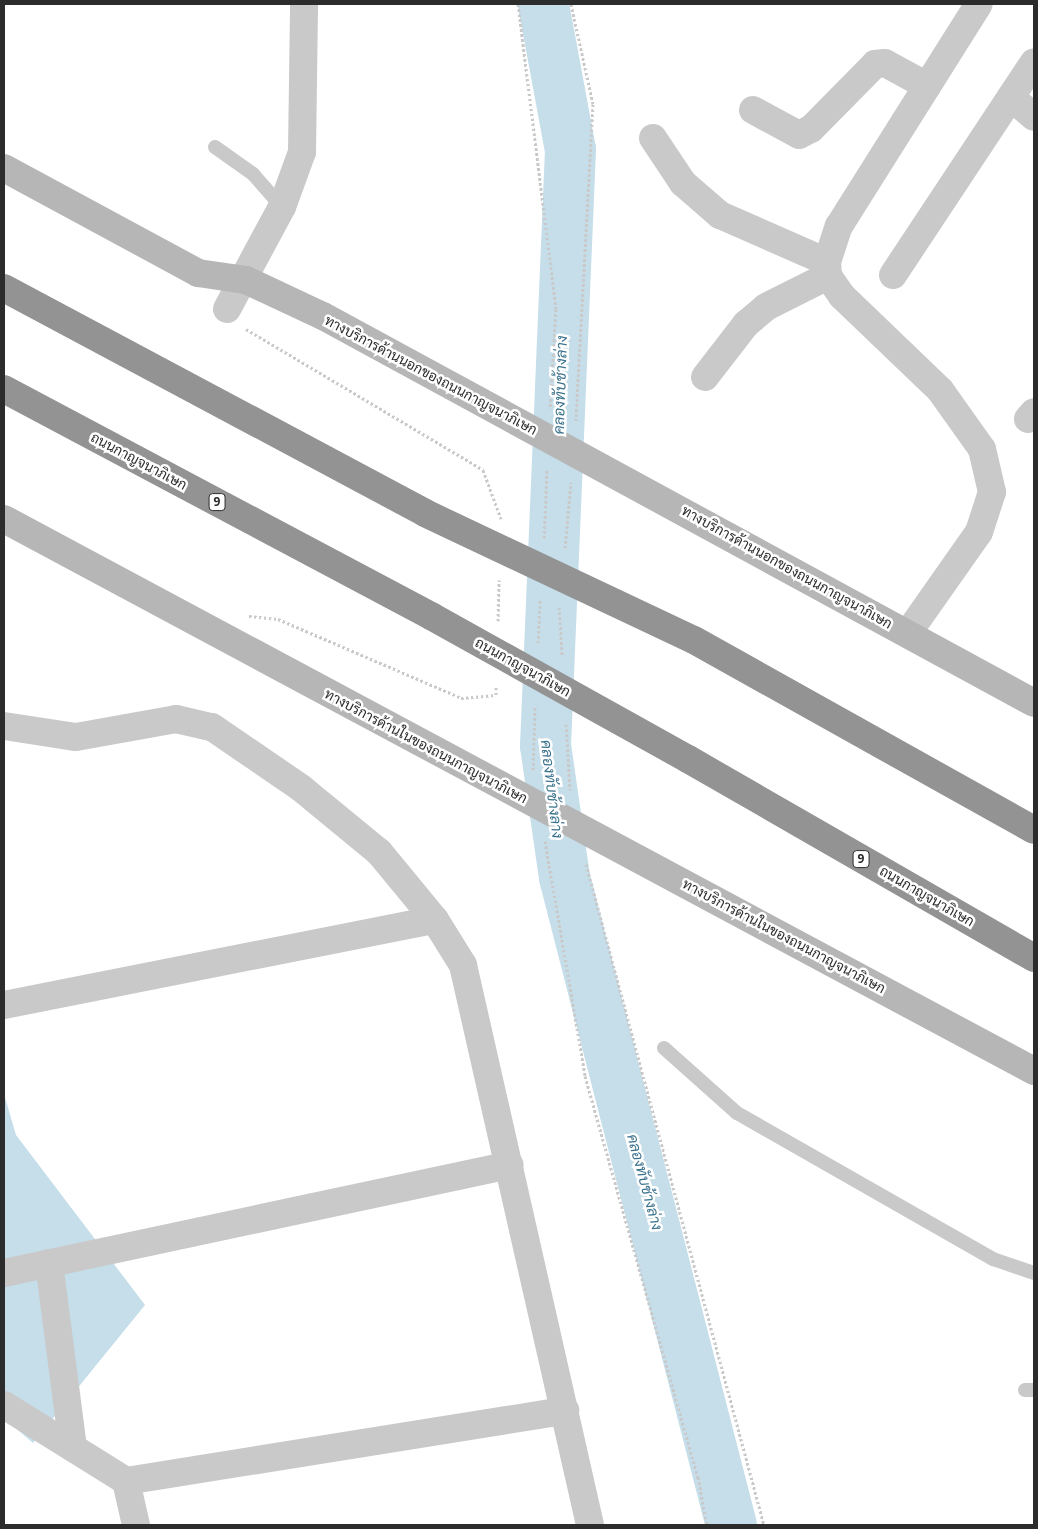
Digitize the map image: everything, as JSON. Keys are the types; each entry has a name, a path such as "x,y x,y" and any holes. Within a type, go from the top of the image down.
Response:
{"highway":[{"path":"4,288 425,513 694,640 1034,830"},
{"name":"ถนนกาญจนาภิเษก","path":"4,389 431,616 688,759 1034,958"}],"main road":[{"name":"ทางบริการด้านนอกของถนนกาญจนาภิเษก","path":"4,168 198,273 246,280 436,378 697,517 1034,703"},
{"name":"ทางบริการด้านในของถนนกาญจนาภิเษก","path":"4,519 445,756 712,896 1034,1071"}],"street":[{"path":"227,309 246,280 282,207 302,152 304,4"},
{"path":"705,377 746,324 766,307 827,269 839,226 979,4"},
{"path":"893,275 1034,62"},
{"path":"753,110 799,135 812,129 875,64 885,63 927,86"},
{"path":"1011,97 1034,117"},
{"path":"653,138 683,183 720,215 827,269 885,340 940,390 982,449 992,492 979,532 908,633"},
{"path":"4,726 76,737 176,719 212,728 301,788 379,852 435,920 463,964 590,1525"},
{"path":"4,1005 435,920"},
{"path":"4,1273 510,1165"},
{"path":"50,1263 74,1447"},
{"path":"4,1405 126,1481 565,1411"},
{"path":"126,1481 136,1525"}],"lane":[{"path":"215,147 253,174 282,207"},
{"path":"664,1048 737,1113 993,1259 1034,1273"}],"path":[{"path":"518,4 556,309 550,417"},
{"path":"571,4 593,104 576,426"},
{"path":"227,309 256,339 483,470 501,510 501,527"},
{"path":"543,545 547,466"},
{"path":"564,552 571,474"},
{"path":"498,628 500,572"},
{"path":"538,654 541,595"},
{"path":"560,601 562,658"},
{"path":"240,615 278,619 461,698 496,694 497,676"},
{"path":"535,703 535,782"},
{"path":"565,715 570,801"},
{"path":"544,831 585,1076 707,1525"},
{"path":"584,856 764,1525"}],"water":[{"path":"4,1094 16,1135 145,1305 33,1443 4,1418"}],"waterway":[{"name":"คลองทับช้างล่าง","path":"543,4 570,149 545,745 564,877 731,1525"}]}
